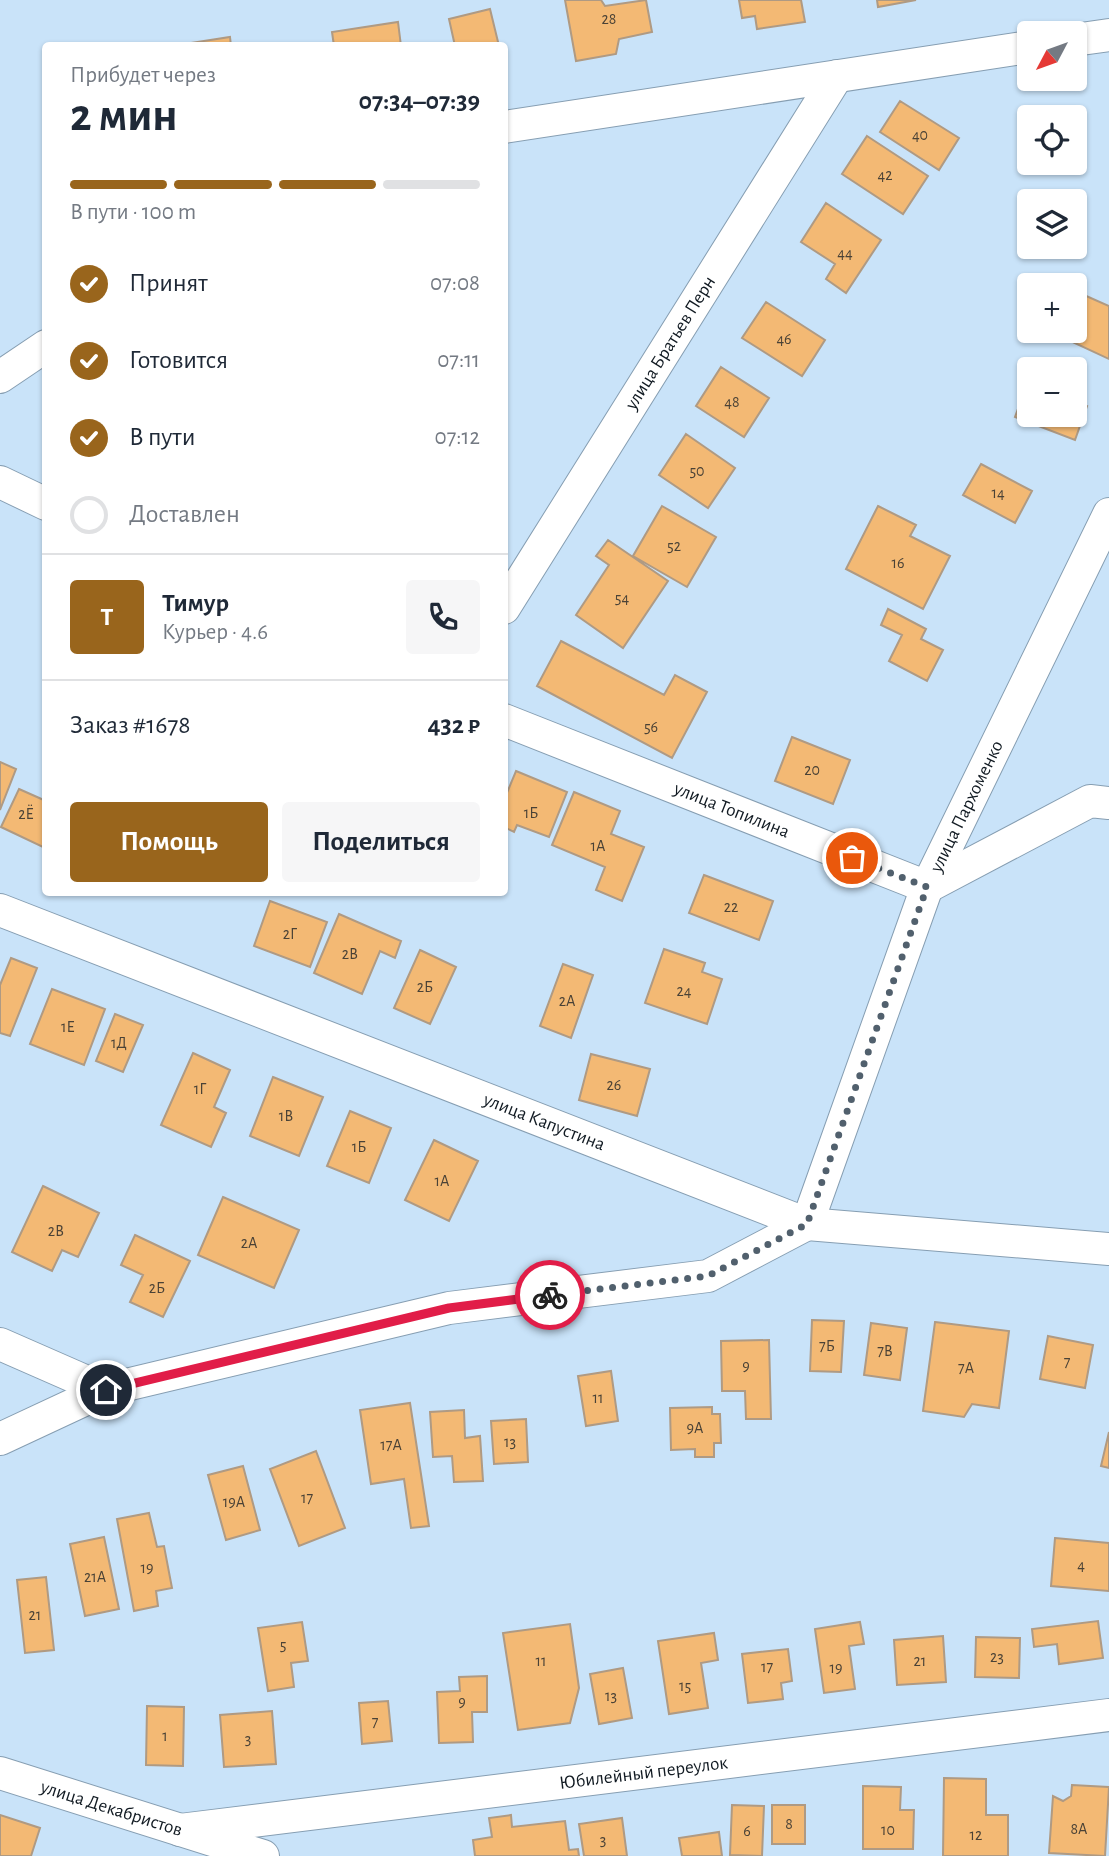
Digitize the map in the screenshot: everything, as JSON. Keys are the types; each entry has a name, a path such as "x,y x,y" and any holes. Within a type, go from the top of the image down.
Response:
{"street":[{"path":"1087,38 1109,34"},
{"path":"508,126 1017,49"},
{"name":"улица Братьев Перн","path":"508,602 837,76"},
{"path":"0,377 42,349"},
{"path":"0,482 42,502"},
{"name":"улица Пархоменко","path":"807,1224 927,887 1109,514"},
{"name":"улица Топилина","path":"508,722 927,887"},
{"path":"927,887 1090,801 1109,803"},
{"name":"улица Капустина","path":"0,910 807,1224 1109,1249"},
{"path":"0,1439 106,1390 449,1308 708,1276 807,1224"},
{"path":"0,1344 106,1390"},
{"name":"Юбилейный переулок","path":"180,1830 1109,1715"},
{"name":"улица Декабристов","path":"0,1773 263,1856"}],"building":[{"path":"565,0 601,0 605,6 646,0 652,32 619,39 616,54 576,61"},
{"path":"739,0 801,0 805,22 757,29 755,16 742,18"},
{"path":"877,0 916,0 878,7"},
{"path":"490,9 498,42 454,42 449,19"},
{"path":"398,22 400,42 333,42 332,32"},
{"path":"230,37 231,42 197,42"},
{"path":"900,101 959,138 939,170 880,132"},
{"path":"867,136 928,176 903,214 842,174"},
{"path":"826,203 881,240 846,293 826,279 835,264 801,242"},
{"path":"1087,296 1109,306 1109,359 1075,343 1087,343"},
{"path":"766,302 825,340 802,376 742,338"},
{"path":"721,367 769,398 744,437 696,406"},
{"path":"1041,427 1080,427 1075,440"},
{"path":"686,434 735,468 708,508 659,475"},
{"path":"981,464 1032,491 1015,523 963,495"},
{"path":"662,506 716,537 687,587 633,556"},
{"path":"878,506 916,525 910,536 950,556 923,609 846,569"},
{"path":"608,540 668,581 623,648 576,615 609,565 596,556"},
{"path":"888,609 926,629 921,639 943,650 927,681 889,661 902,635 881,625"},
{"path":"561,641 664,695 675,675 707,692 672,758 537,686"},
{"path":"792,737 850,760 833,804 775,781"},
{"path":"0,762 16,769 0,810"},
{"path":"516,771 567,792 549,837 517,825 514,832 508,829 508,790"},
{"path":"19,789 42,799 42,847 1,827"},
{"path":"574,792 620,811 611,834 644,847 622,901 596,890 605,867 552,845"},
{"path":"704,875 773,901 759,940 689,913"},
{"path":"270,901 327,922 310,967 254,946"},
{"path":"339,914 401,941 395,958 380,951 362,994 314,973"},
{"path":"664,949 705,963 702,972 722,979 707,1024 645,1003"},
{"path":"420,950 456,967 430,1024 394,1008"},
{"path":"11,958 37,968 10,1036 0,1033 0,985"},
{"path":"563,964 593,975 571,1038 540,1026"},
{"path":"52,989 105,1009 84,1065 30,1044"},
{"path":"115,1014 143,1025 123,1072 96,1061"},
{"path":"193,1053 230,1070 214,1107 226,1113 211,1147 161,1125"},
{"path":"591,1054 650,1069 637,1116 579,1100"},
{"path":"273,1077 323,1097 299,1156 250,1136"},
{"path":"350,1111 391,1128 369,1183 327,1166"},
{"path":"434,1140 478,1161 449,1221 405,1200"},
{"path":"43,1186 99,1213 78,1257 62,1250 52,1271 12,1252"},
{"path":"223,1197 299,1230 274,1288 198,1255"},
{"path":"135,1235 190,1261 163,1317 130,1302 143,1275 121,1265"},
{"path":"812,1320 844,1321 841,1372 810,1371"},
{"path":"935,1322 1009,1331 999,1408 972,1404 964,1417 923,1411"},
{"path":"871,1323 907,1328 900,1380 864,1375"},
{"path":"1048,1336 1093,1345 1085,1388 1040,1379"},
{"path":"769,1340 771,1419 746,1419 745,1391 722,1391 721,1341"},
{"path":"611,1371 618,1421 586,1426 578,1376"},
{"path":"410,1403 429,1526 411,1528 404,1479 371,1484 360,1410"},
{"path":"712,1407 712,1414 720,1414 721,1443 714,1443 714,1457 695,1457 695,1449 671,1450 670,1408"},
{"path":"464,1410 465,1438 480,1436 483,1481 454,1482 452,1456 433,1457 430,1412"},
{"path":"526,1419 528,1462 494,1464 491,1421"},
{"path":"1109,1432 1109,1468 1101,1466"},
{"path":"316,1451 345,1528 299,1546 270,1469"},
{"path":"243,1466 260,1530 226,1540 208,1475"},
{"path":"149,1513 157,1547 164,1546 172,1588 156,1591 158,1606 134,1611 117,1519"},
{"path":"104,1537 119,1609 85,1616 70,1544"},
{"path":"1055,1538 1109,1543 1109,1591 1051,1586"},
{"path":"46,1577 54,1650 25,1653 17,1580"},
{"path":"1098,1621 1103,1658 1059,1664 1057,1644 1034,1647 1032,1629"},
{"path":"302,1622 308,1661 291,1663 294,1687 268,1691 258,1628"},
{"path":"860,1622 864,1644 849,1646 855,1689 824,1693 815,1629"},
{"path":"570,1624 579,1688 570,1723 518,1730 503,1633"},
{"path":"714,1633 718,1660 701,1663 708,1708 669,1714 658,1641"},
{"path":"943,1636 946,1682 897,1685 894,1640"},
{"path":"976,1637 1020,1638 1019,1678 975,1677"},
{"path":"788,1649 792,1681 781,1683 783,1699 748,1703 742,1654"},
{"path":"623,1668 632,1718 599,1724 590,1674"},
{"path":"487,1676 487,1712 472,1712 473,1742 439,1743 437,1692 460,1691 459,1677"},
{"path":"388,1701 392,1741 362,1744 359,1703"},
{"path":"147,1706 184,1707 183,1766 146,1765"},
{"path":"272,1711 276,1764 224,1767 220,1715"},
{"path":"944,1778 986,1779 986,1815 1008,1815 1008,1856 943,1856"},
{"path":"1072,1785 1109,1787 1105,1856 1049,1853 1053,1796 1063,1801 1071,1796"},
{"path":"863,1786 901,1787 900,1810 914,1810 913,1849 863,1849"},
{"path":"732,1805 764,1806 762,1856 730,1855"},
{"path":"772,1805 805,1805 805,1844 772,1844"},
{"path":"0,1815 40,1828 31,1856 0,1856"},
{"path":"511,1815 512,1827 565,1821 569,1850 578,1849 579,1856 475,1856 473,1840 492,1837 489,1818"},
{"path":"622,1818 627,1856 584,1856 579,1824"},
{"path":"719,1832 722,1856 682,1856 679,1838"}],"way so far":[{"path":"550,1295 708,1276 807,1224 927,887 852,858"}],"route":[{"path":"106,1390 449,1308 550,1295"}]}
